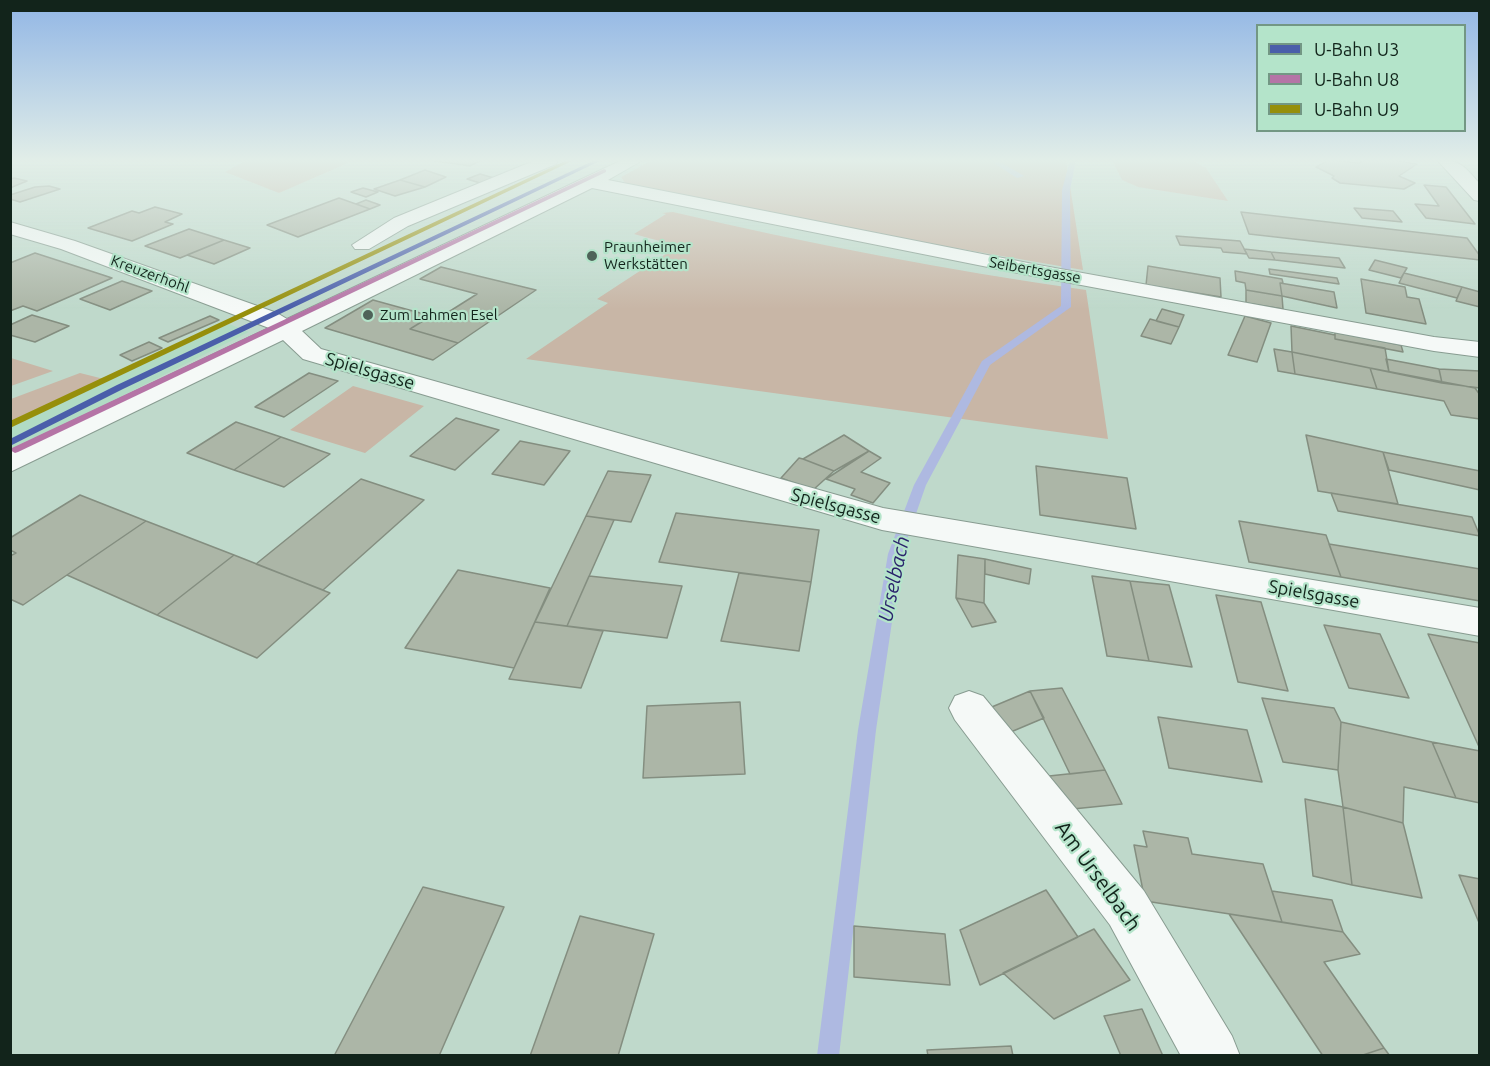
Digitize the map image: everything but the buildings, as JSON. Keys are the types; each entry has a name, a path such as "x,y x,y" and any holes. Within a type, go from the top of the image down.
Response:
{"street":[{"path":"362,245 401,222 430,210"},
{"path":"10,463 533,210"},
{"name":"Seibertsgasse","path":"730,210 1033,270 1434,344 1479,350"},
{"path":"381,212 401,222"},
{"name":"Kreuzerhohl","path":"10,228 68,245 243,308 269,318 286,329"},
{"name":"Spielsgasse","path":"286,329 312,354 882,519 1479,622"},
{"name":"Am Urselbach","path":"969,708 1127,908 1212,1056"}],"shaded area":[{"path":"752,210 1074,210 1083,270 839,228"},
{"path":"673,212 879,256 1086,290 1108,439 526,359 608,303 597,299 678,246 634,234 666,214 662,213"},
{"path":"229,324 249,332 11,452 11,421"},
{"path":"11,358 53,371 11,386"},
{"path":"80,373 104,379 11,421 11,399"},
{"path":"353,386 424,406 365,453 290,430"}],"waterway":[{"name":"Urselbach","path":"828,1056 867,730 895,554 920,485 986,363 1066,307 1066,210"}],"metro line":[{"name":"U9","path":"10,425 466,210"},
{"name":"U3","path":"10,443 120,387 494,210"},
{"name":"U8","path":"15,450 522,210"}],"place":[{"name":"Praunheimer Werkstätten","path":"592,256"},
{"name":"Zum Lahmen Esel","path":"368,315"}]}
